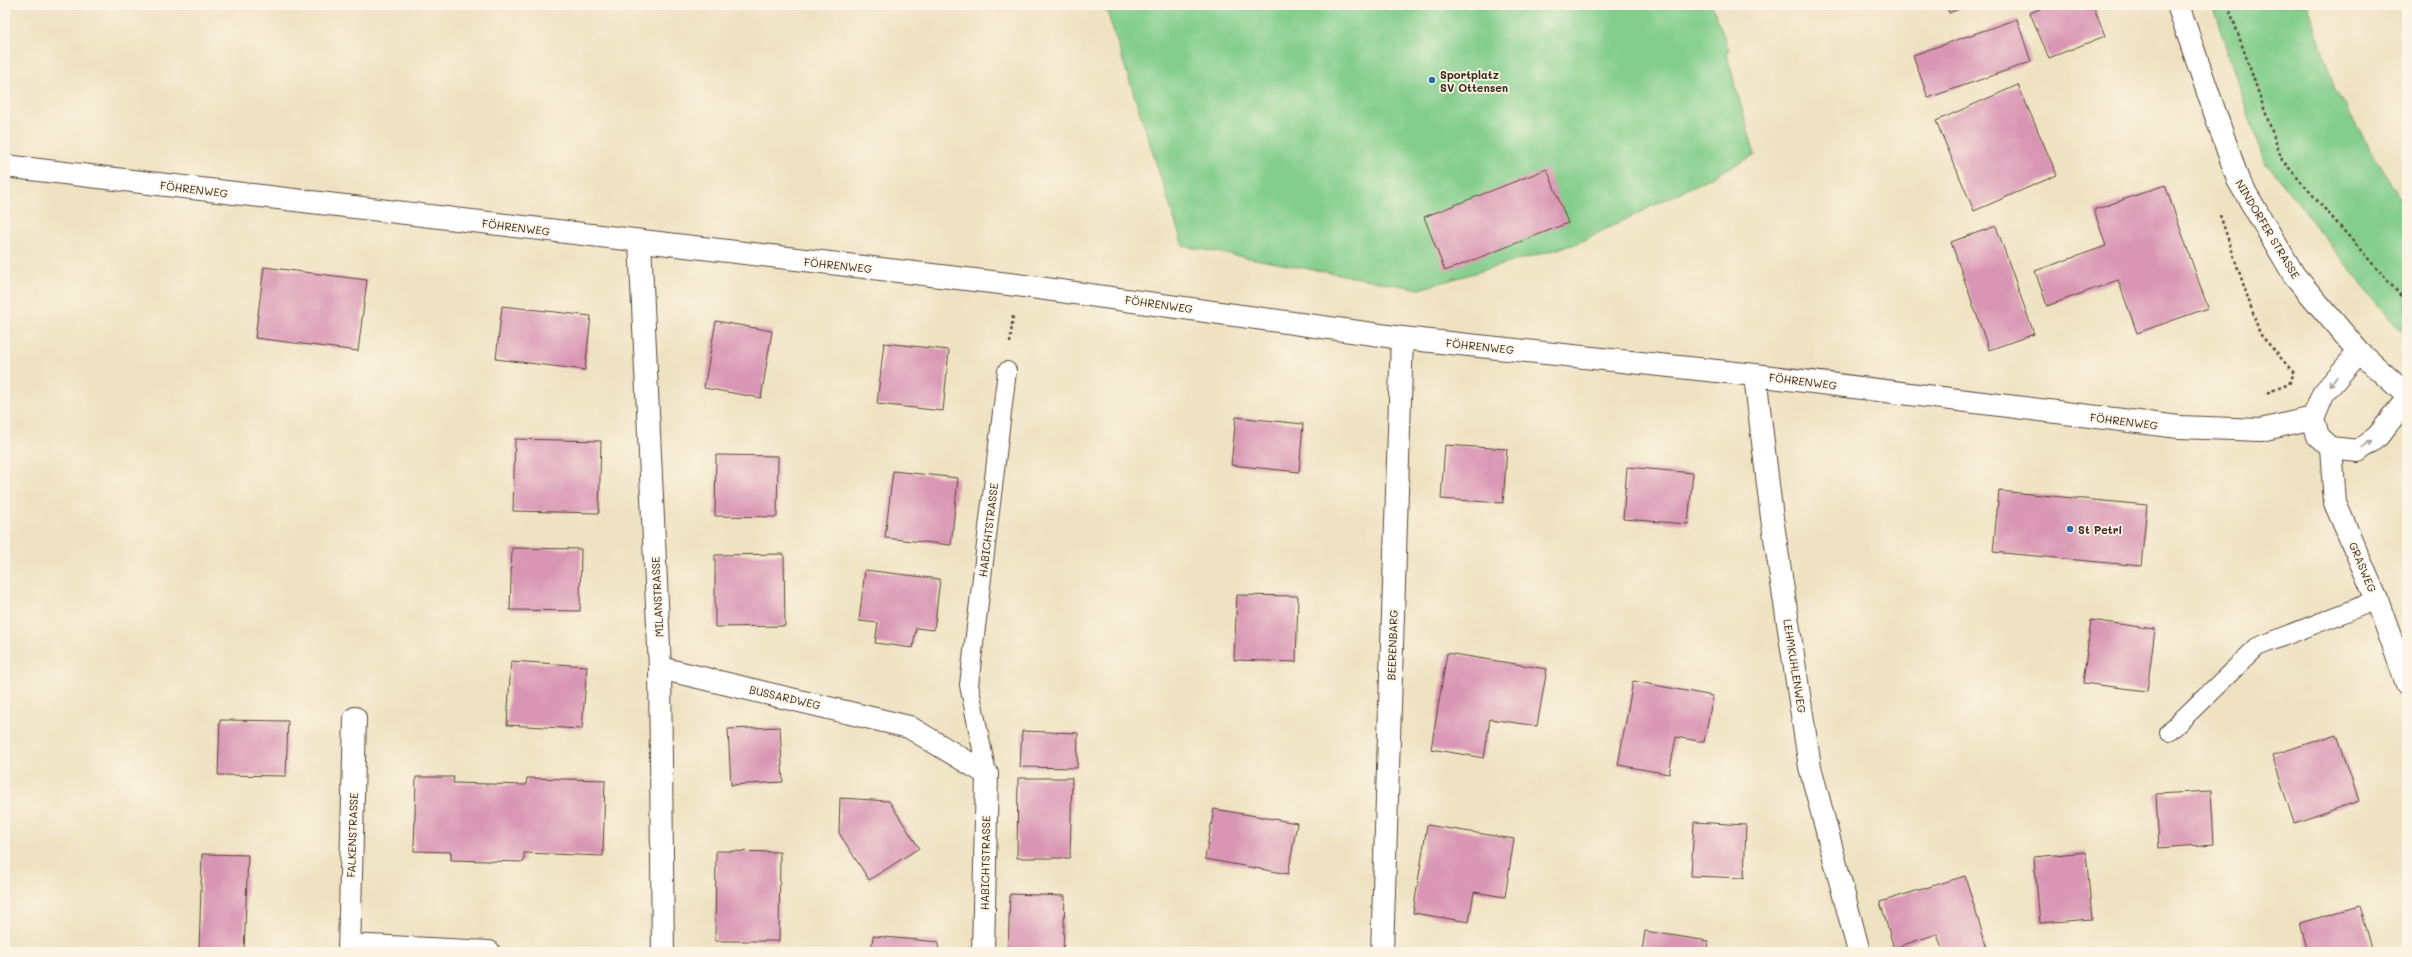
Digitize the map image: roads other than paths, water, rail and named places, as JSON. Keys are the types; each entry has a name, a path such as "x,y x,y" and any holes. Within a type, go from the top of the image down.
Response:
{"street":[{"name":"NINDORFER STRASSE","path":"2178,5 2238,180 2294,275 2359,352 2407,395"},
{"name":"FÖHRENWEG","path":"5,166 640,242 1017,285 1402,338 1755,375 2179,427 2261,430 2313,418"},
{"name":"MILANSTRASSE","path":"640,242 660,668 663,952"},
{"name":"BEERENBARG","path":"1382,952 1402,338"},
{"path":"2359,352 2323,394 2313,418 2318,436 2331,448 2358,451 2378,436 2407,399"},
{"name":"LEHMKUHLENWEG","path":"1755,375 1772,518 1810,767 1860,952"},
{"name":"GRASWEG","path":"2331,448 2335,503 2377,600 2407,684"},
{"name":"BUSSARDWEG","path":"660,668 909,727 987,774"},
{"name":"FALKENSTRASSE","path":"349,948 355,718"},
{"name":"HABICHTSTRASSE","path":"983,952 987,774"},
{"path":"349,948 489,952"}],"lane":[{"name":"HABICHTSTRASSE","path":"987,774 969,685 1007,371"},
{"path":"2169,732 2257,647 2377,600"}],"place":[{"name":"Sportplatz SV Ottensen","path":"1432,80"},
{"name":"St Petri","path":"2070,529"}]}
